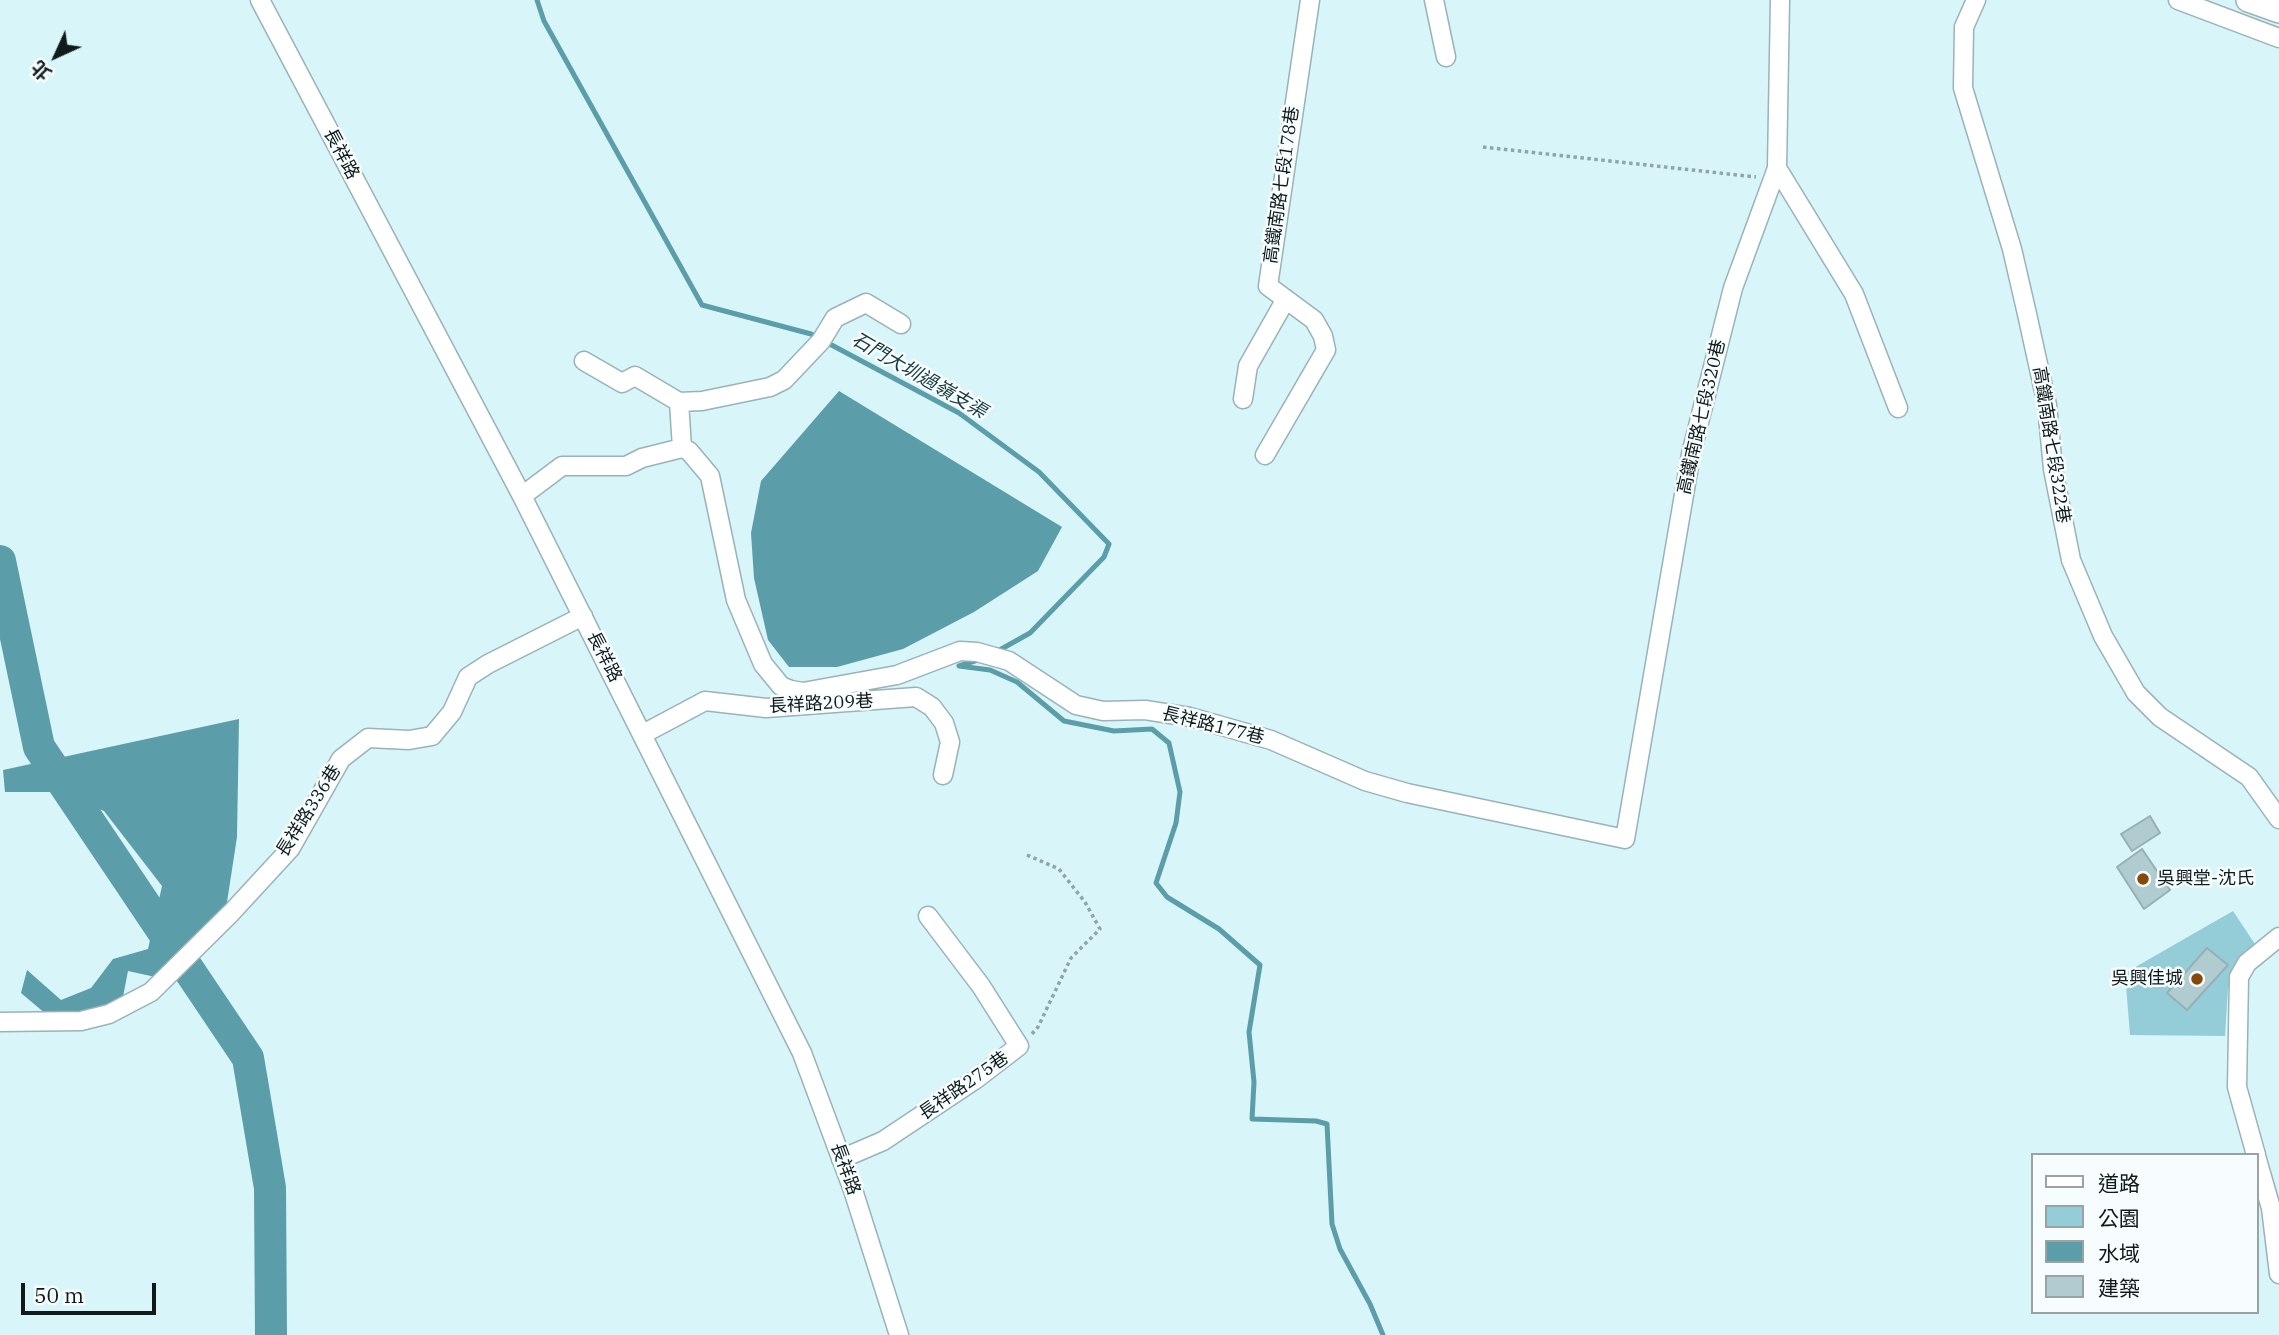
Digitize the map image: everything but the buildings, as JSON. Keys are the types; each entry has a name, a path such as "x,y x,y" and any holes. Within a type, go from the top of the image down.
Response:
{"main road":[{"path":"2248,0 2279,11"}],"street":[{"name":"長祥路","path":"260,0 522,496 802,1053 900,1335"},
{"name":"高鐵南路七段178巷","path":"1265,455 1326,350 1323,336 1314,320 1268,286 1310,0"},
{"path":"1434,0 1446,57"},
{"name":"高鐵南路七段320巷","path":"1625,839 1691,454 1733,288 1774,175 1780,0"},
{"name":"高鐵南路七段322巷","path":"1976,0 1964,27 1963,88 2012,249 2027,314 2047,405 2053,469 2071,560 2103,636 2136,693 2160,717 2187,732 2249,777 2279,819"},
{"path":"2178,0 2279,38"},
{"path":"1774,175 1854,294 1898,408"},
{"path":"1243,400 1248,366 1286,299"},
{"path":"584,361 622,383 635,376 679,402 702,401 777,383 799,367 835,318 866,303 901,324"},
{"path":"522,496 562,466 626,466 682,448 679,402"},
{"name":"長祥路177巷","path":"682,448 695,456 710,476 736,600 763,664 781,686 803,692 823,689 897,675 960,651 977,652 1009,661 1076,705 1103,711 1145,710 1190,717 1271,740 1365,781 1396,790 1625,839"},
{"name":"長祥路336巷","path":"0,1022 82,1021 108,1014 150,992 290,849 341,759 368,738 409,740 432,736 452,712 468,677 583,616"},
{"name":"長祥路209巷","path":"643,734 705,701 766,708 916,697 932,707 944,723 950,742 943,775"},
{"name":"長祥路275巷","path":"841,1159 883,1141 976,1079 1019,1046 981,986 928,916"},
{"path":"2255,1153 2236,1087 2239,977 2247,963 2279,937"},
{"path":"2258,1162 2271,1208 2279,1274"}],"path":[{"path":"1483,147 1754,177 1774,175"},
{"path":"1019,1046 1038,1027 1071,958 1100,929 1059,869 1027,855"}],"green space":[{"path":"2233,911 2255,944 2228,988 2225,1036 2130,1035 2125,973"}],"water":[{"path":"839,391 1062,527 1038,571 974,612 903,649 837,667 789,667 768,640 754,578 751,533 761,481"},
{"path":"239,719 237,837 225,915 160,978 128,971 122,1002 59,1025 21,993 27,970 61,1000 91,988 113,959 148,949 162,886 104,811 58,792 5,792 3,770"}],"waterway":[{"name":"石門大圳過嶺支渠","path":"537,0 544,21 702,305 811,334 959,413 1039,472 1109,544 1104,557 1030,633 996,652"},
{"path":"0,561 39,747 248,1058 270,1188 271,1335"},
{"name":"石門大圳過嶺支渠","path":"984,658 959,666 990,670 1017,682 1064,721 1114,731 1152,729 1169,743 1180,792 1176,823 1156,883 1167,897 1219,929 1260,965 1249,1032 1254,1082 1252,1119 1316,1121 1327,1124 1332,1224 1340,1249 1370,1304 1383,1335"}],"place":[{"name":"吳興堂-沈氏","path":"2143,879"},
{"name":"吳興佳城","path":"2197,979"}]}
